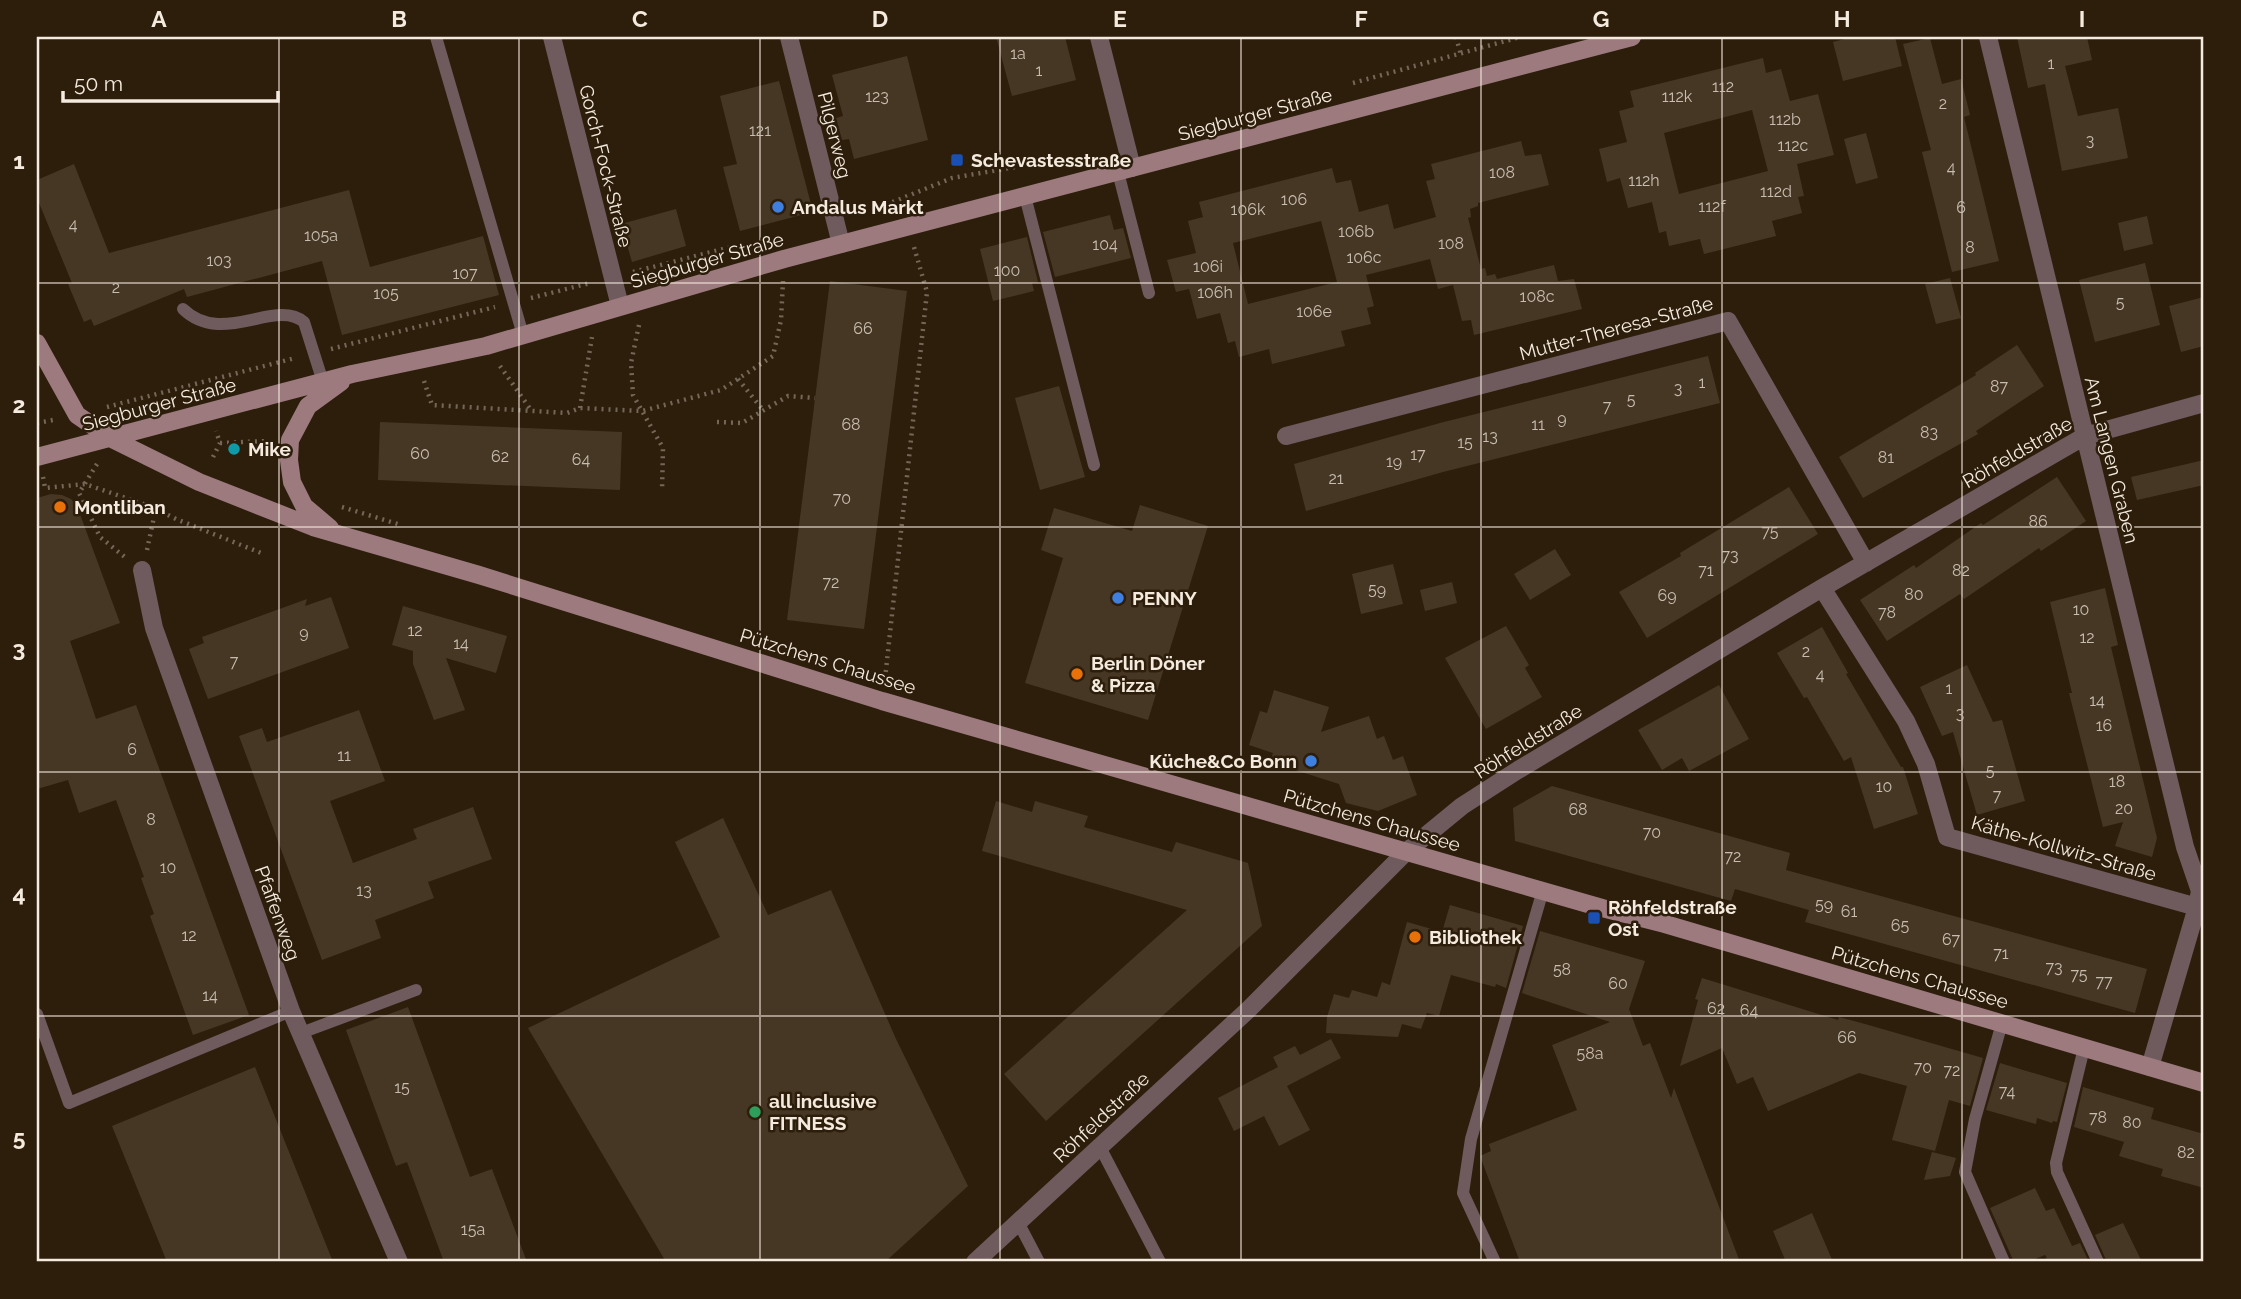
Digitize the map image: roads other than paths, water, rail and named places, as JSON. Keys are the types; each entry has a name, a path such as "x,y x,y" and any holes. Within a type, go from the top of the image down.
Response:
{"street":[{"name":"Gorch-Fock-Straße","path":"552,37 620,306"},
{"name":"Pilgerweg","path":"789,37 841,244"},
{"path":"1100,37 1125,170"},
{"name":"Siegburger Straße","path":"37,457 352,374 486,346 784,259 1632,37"},
{"name":"Am Langen Graben","path":"1988,37 2185,847 2200,896"},
{"name":"Mutter-Theresa-Straße","path":"1286,436 1728,321 1866,563"},
{"name":"Pützchens Chaussee","path":"37,343 77,415 112,439 199,482 313,527 882,701 1544,890 2204,1083"},
{"path":"335,532 304,506 292,482 290,440 308,406 352,374"},
{"name":"Röhfeldstraße","path":"975,1262 1248,1010 1406,852 1462,806 1822,588 2085,436 2204,403"},
{"name":"Pfaffenweg","path":"142,570 154,628 291,1011 399,1262"},
{"name":"Käthe-Kollwitz-Straße","path":"1822,588 1906,721 1926,764 1947,837 2200,896"},
{"path":"2150,1067 2200,896"}],"lane":[{"path":"436,37 523,335"},
{"path":"1125,170 1149,293"},
{"path":"1025,196 1094,465"},
{"path":"183,309 201,321 228,325 287,314 297,316 304,322 323,382"},
{"path":"1495,1262 1462,1193 1471,1139 1544,890"},
{"path":"301,1033 416,990"},
{"path":"37,1014 69,1103 291,1011"},
{"path":"2003,1023 1975,1119 1965,1172 2004,1262"},
{"path":"2084,1048 2056,1163 2057,1172 2098,1262"},
{"path":"1100,1147 1160,1262"},
{"path":"1018,1222 1040,1262"}],"place":[{"name":"Schevastesstraße","path":"957,160"},
{"name":"Andalus Markt","path":"778,207"},
{"name":"Mike","path":"234,449"},
{"name":"Montliban","path":"60,507"},
{"name":"PENNY","path":"1118,598"},
{"name":"Berlin Döner & Pizza","path":"1077,674"},
{"name":"Küche&Co Bonn","path":"1311,761"},
{"name":"Röhfeldstraße Ost","path":"1594,918"},
{"name":"Bibliothek","path":"1415,937"},
{"name":"all inclusive FITNESS","path":"755,1112"}]}
